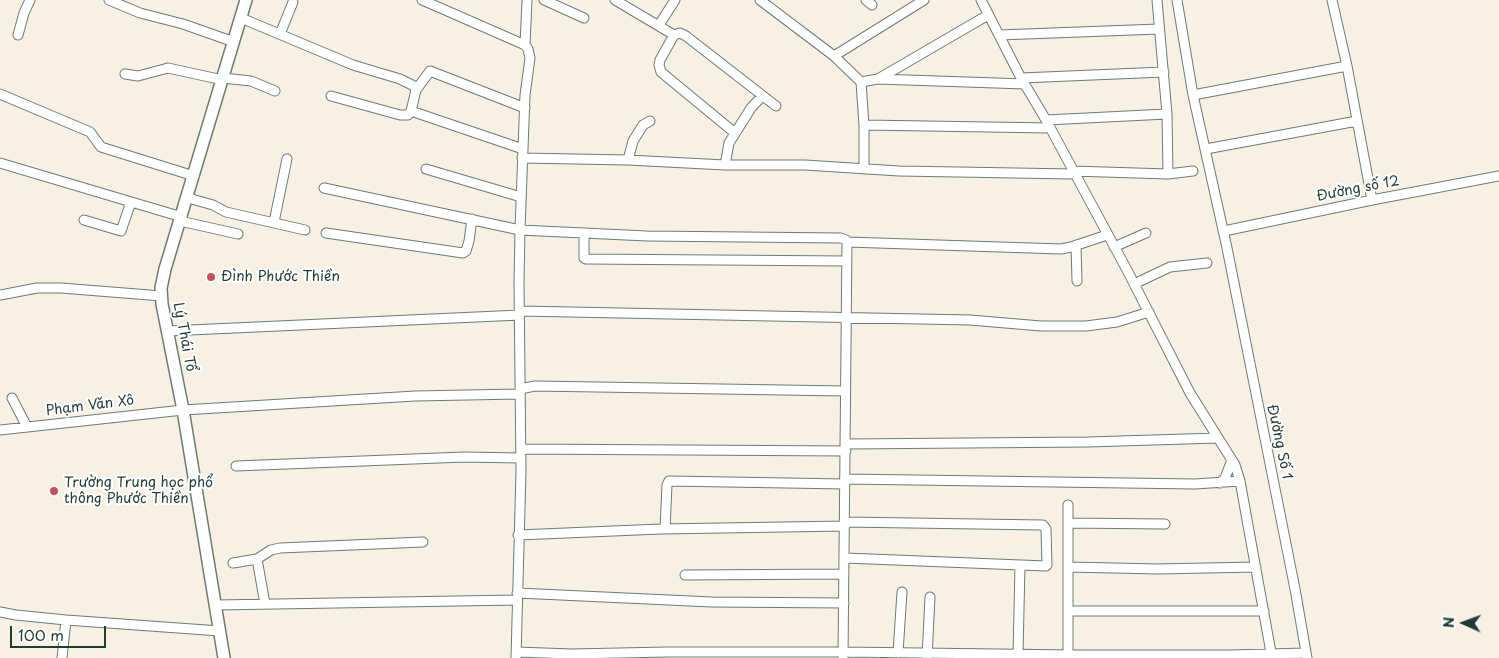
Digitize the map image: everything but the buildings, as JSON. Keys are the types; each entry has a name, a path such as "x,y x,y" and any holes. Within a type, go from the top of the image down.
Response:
{"main road":[{"name":"Lý Thái Tổ","path":"224,658 161,288 165,268 188,198 246,0"}],"street":[{"path":"18,35 30,0"},
{"path":"109,0 140,13 188,25 234,42"},
{"path":"422,0 525,45 530,58 527,73 522,154 520,230 521,454 516,655 843,655 898,653 927,656 1306,656"},
{"path":"525,45 527,0"},
{"path":"544,0 584,18"},
{"path":"615,0 674,35"},
{"path":"659,25 675,0"},
{"path":"760,0 834,56 861,82 864,125 864,169"},
{"path":"834,56 924,0"},
{"path":"981,0 1149,312 1190,393 1232,460 1240,481 1272,656"},
{"path":"1156,0 1167,114 1168,174"},
{"name":"Đường Số 1","path":"1177,0 1193,95 1224,231 1293,580 1306,656"},
{"path":"1332,0 1347,66 1372,200"},
{"path":"280,34 293,2"},
{"path":"878,79 988,15"},
{"path":"241,18 353,65 400,79 414,86 416,90"},
{"path":"999,34 1159,29"},
{"path":"735,133 661,72 658,66 660,60 674,35 680,33 686,36 776,106"},
{"path":"1193,95 1347,66"},
{"path":"125,74 138,76 168,68 223,79 251,81 275,91"},
{"path":"331,96 400,115 408,115 411,111 416,90 430,71 525,108"},
{"path":"861,82 878,79 1023,81 1164,72"},
{"path":"0,94 90,132 101,147 194,176"},
{"path":"725,165 729,143 751,108 762,96"},
{"path":"411,111 522,154 725,165 805,165 864,169 1168,174 1192,171"},
{"path":"864,125 1048,124 1167,114"},
{"path":"628,160 633,141 643,125 650,121"},
{"path":"1206,150 1357,121"},
{"path":"274,222 287,159"},
{"path":"0,163 132,202 181,219 238,234"},
{"path":"426,169 521,197"},
{"name":"Đường số 12","path":"1224,231 1499,176"},
{"path":"324,188 520,230 647,236 841,238 847,242 1051,249 1066,248 1107,235"},
{"path":"188,198 213,205 226,212 305,230"},
{"path":"84,220 121,231 132,202"},
{"path":"326,233 463,253 466,251 470,241 472,219"},
{"path":"584,233 584,258 586,259 846,261"},
{"path":"1114,247 1146,233"},
{"path":"843,655 847,242"},
{"path":"1076,245 1077,280"},
{"path":"1134,284 1170,268 1207,263"},
{"path":"0,295 37,288 61,288 162,296"},
{"path":"168,331 520,313 970,320 1041,326 1086,326 1117,322 1149,312"},
{"name":"Phạm Văn Xô","path":"0,430 183,410 520,391 536,386 845,391"},
{"path":"12,398 27,427"},
{"path":"236,466 521,454 1218,438"},
{"path":"1220,483 1225,478 1232,460"},
{"path":"665,529 667,485 669,481 1195,484 1240,481"},
{"path":"1068,505 1068,611 1073,656"},
{"path":"1068,523 1165,524"},
{"path":"518,535 845,524 1044,525 1046,529 1047,565 844,558"},
{"path":"233,563 257,559 271,550 280,548 423,542"},
{"path":"257,559 265,604"},
{"path":"1018,655 1020,565"},
{"path":"1068,567 1158,569 1256,567"},
{"path":"685,575 844,574"},
{"path":"898,653 902,592"},
{"path":"216,605 517,597 844,603"},
{"path":"927,656 930,597"},
{"path":"1068,611 1264,611"},
{"path":"0,612 66,620 220,631"},
{"path":"62,658 66,620"}],"place":[{"name":"Đình Phước Thiền","path":"211,277"},
{"name":"Trường Trung học phổ thông Phước Thiền","path":"54,491"}]}
